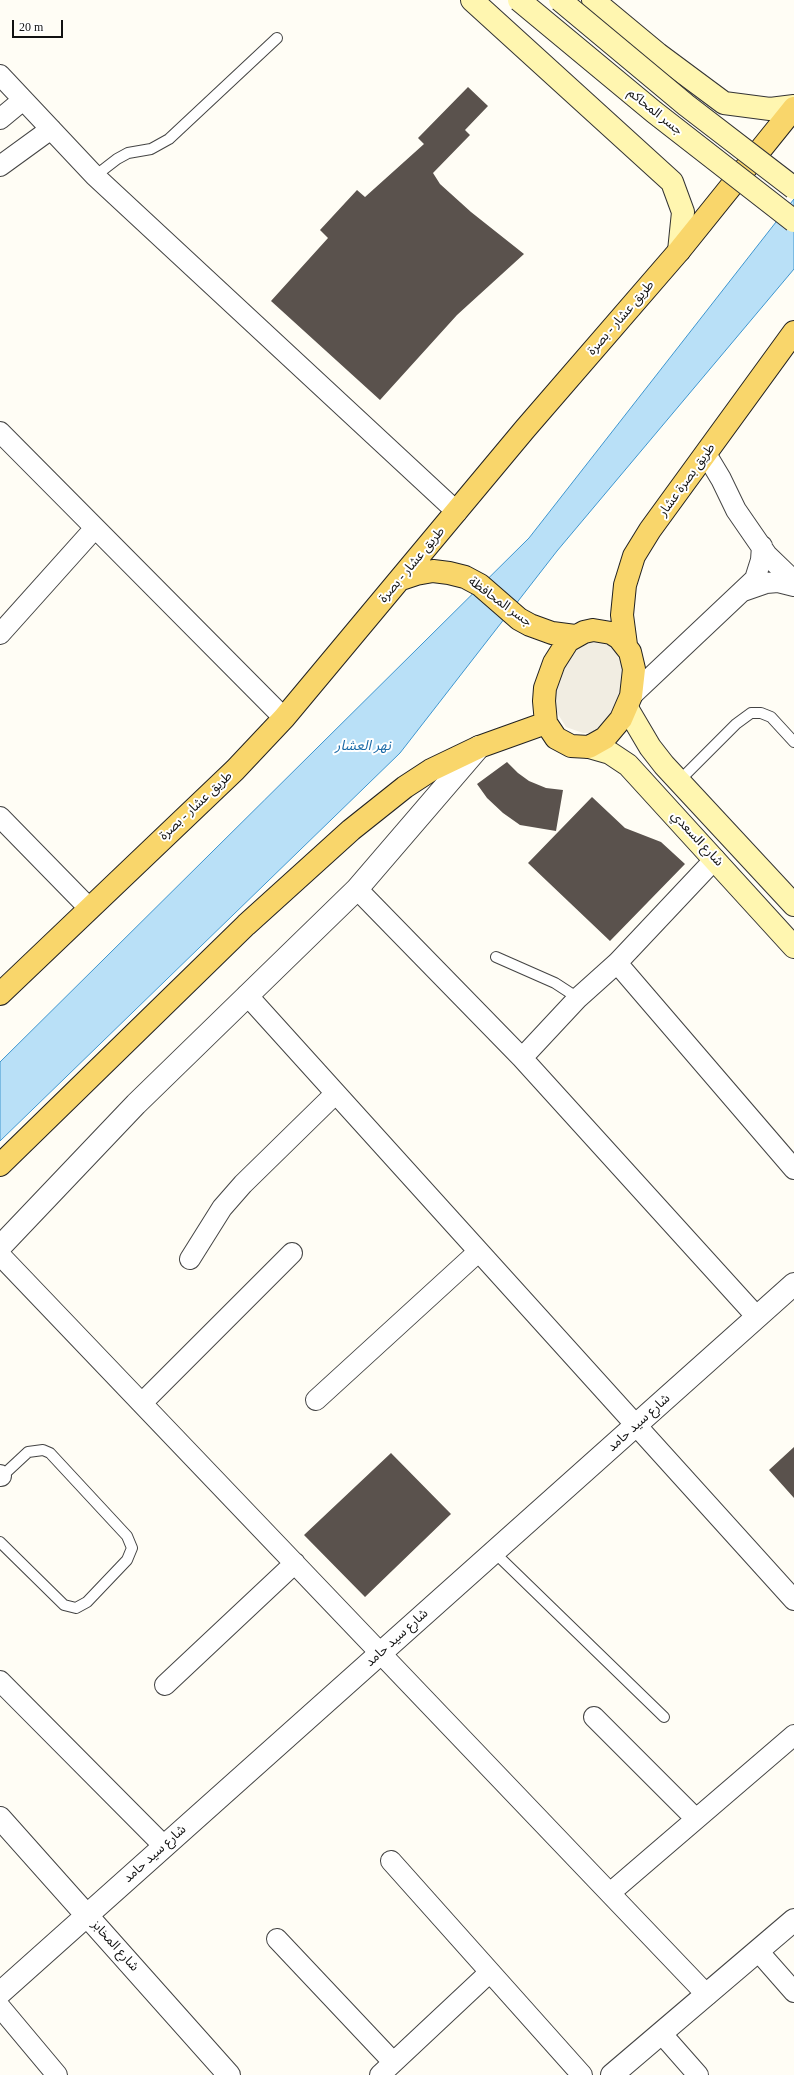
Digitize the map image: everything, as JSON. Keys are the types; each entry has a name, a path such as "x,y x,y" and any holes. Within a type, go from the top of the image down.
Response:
{"main road":[{"path":"472,0 672,182 683,212 679,251"},
{"name":"جسر المحاكم","path":"519,0 654,112 794,221"},
{"name":"جسر المحاكم","path":"560,0 686,106 794,188"},
{"path":"593,0 658,54 724,103 770,109 794,107"},
{"name":"طريق عشار - بصرة","path":"0,994 235,770 284,718 525,429 679,251 794,107"},
{"name":"طريق بصرة عشار","path":"626,645 622,615 625,585 634,556 650,530 794,332"},
{"name":"جسر المحافظة","path":"401,579 416,574 438,572 465,577 480,585 519,619 552,633 575,636"},
{"path":"588,631 602,631 619,638 626,645 633,660 629,702 614,730 605,738 589,747 572,746 563,743 556,738 546,723 544,701 549,675 562,649 575,636 588,631"},
{"name":"شارع السعدي","path":"629,702 650,747 679,781 794,905"},
{"path":"0,1165 246,925 351,830 406,787 431,770 479,747 546,723"},
{"name":"شارع السعدي","path":"589,747 610,753 628,765 794,947"}],"street":[{"path":"0,75 95,176 457,512"},
{"path":"0,119 23,100"},
{"path":"0,166 51,129"},
{"path":"0,432 284,718"},
{"path":"706,454 721,479 736,510 767,555 794,581"},
{"path":"0,634 95,528"},
{"path":"629,702 755,579 759,569 762,546"},
{"path":"743,591 766,583 778,582 794,586"},
{"path":"0,1247 136,1104 357,889 479,747"},
{"path":"0,817 89,908"},
{"path":"522,1058 578,998 617,963 715,859"},
{"path":"357,889 522,1058 757,1317"},
{"path":"617,963 794,1169"},
{"path":"247,995 794,1600"},
{"path":"190,1259 222,1208 243,1184 335,1094"},
{"path":"316,1400 478,1252"},
{"path":"142,1403 292,1254"},
{"path":"0,1255 707,1995"},
{"name":"شارع سيد حامد","path":"0,1993 794,1284"},
{"path":"165,1685 295,1563"},
{"path":"0,1681 164,1846"},
{"path":"594,1717 696,1819"},
{"path":"610,1893 794,1735"},
{"name":"شارع المخابز","path":"0,1818 230,2075"},
{"path":"390,1861 582,2075"},
{"path":"612,2075 794,1920"},
{"path":"277,1939 387,2069 490,1972"},
{"path":"758,1951 794,1992"},
{"path":"0,2007 57,2075"},
{"path":"661,2033 698,2075"}],"lane":[{"path":"95,176 117,159 134,151 151,149 169,139 277,38"},
{"path":"679,781 736,724 751,713 761,713 771,717 794,742"},
{"path":"496,957 555,983 578,998"},
{"path":"0,1476 28,1452 43,1450 50,1453 127,1536 132,1548 127,1560 87,1602 76,1608 64,1605 1,1546"},
{"path":"494,1552 664,1717"}],"shaded area":[{"path":"588,641 603,641 615,650 622,665 624,684 609,723 593,733 583,733 566,727 556,711 554,702 558,681 562,670 576,650"}],"water":[{"name":"نهر العشار","path":"794,199 794,269 557,551 400,753 0,1141 0,1062 529,538"}],"building":[{"path":"468,87 488,106 465,130 470,135 433,173 440,184 471,212 524,254 457,315 380,400 271,301 328,238 320,230 357,190 365,197 424,144 418,138"},
{"path":"507,762 529,781 546,788 563,790 556,831 520,825 503,813 487,798 477,784"},
{"path":"592,797 625,828 661,842 685,864 610,941 528,863"},
{"path":"794,1447 794,1498 769,1470"},
{"path":"391,1453 451,1514 365,1597 304,1535"}]}
